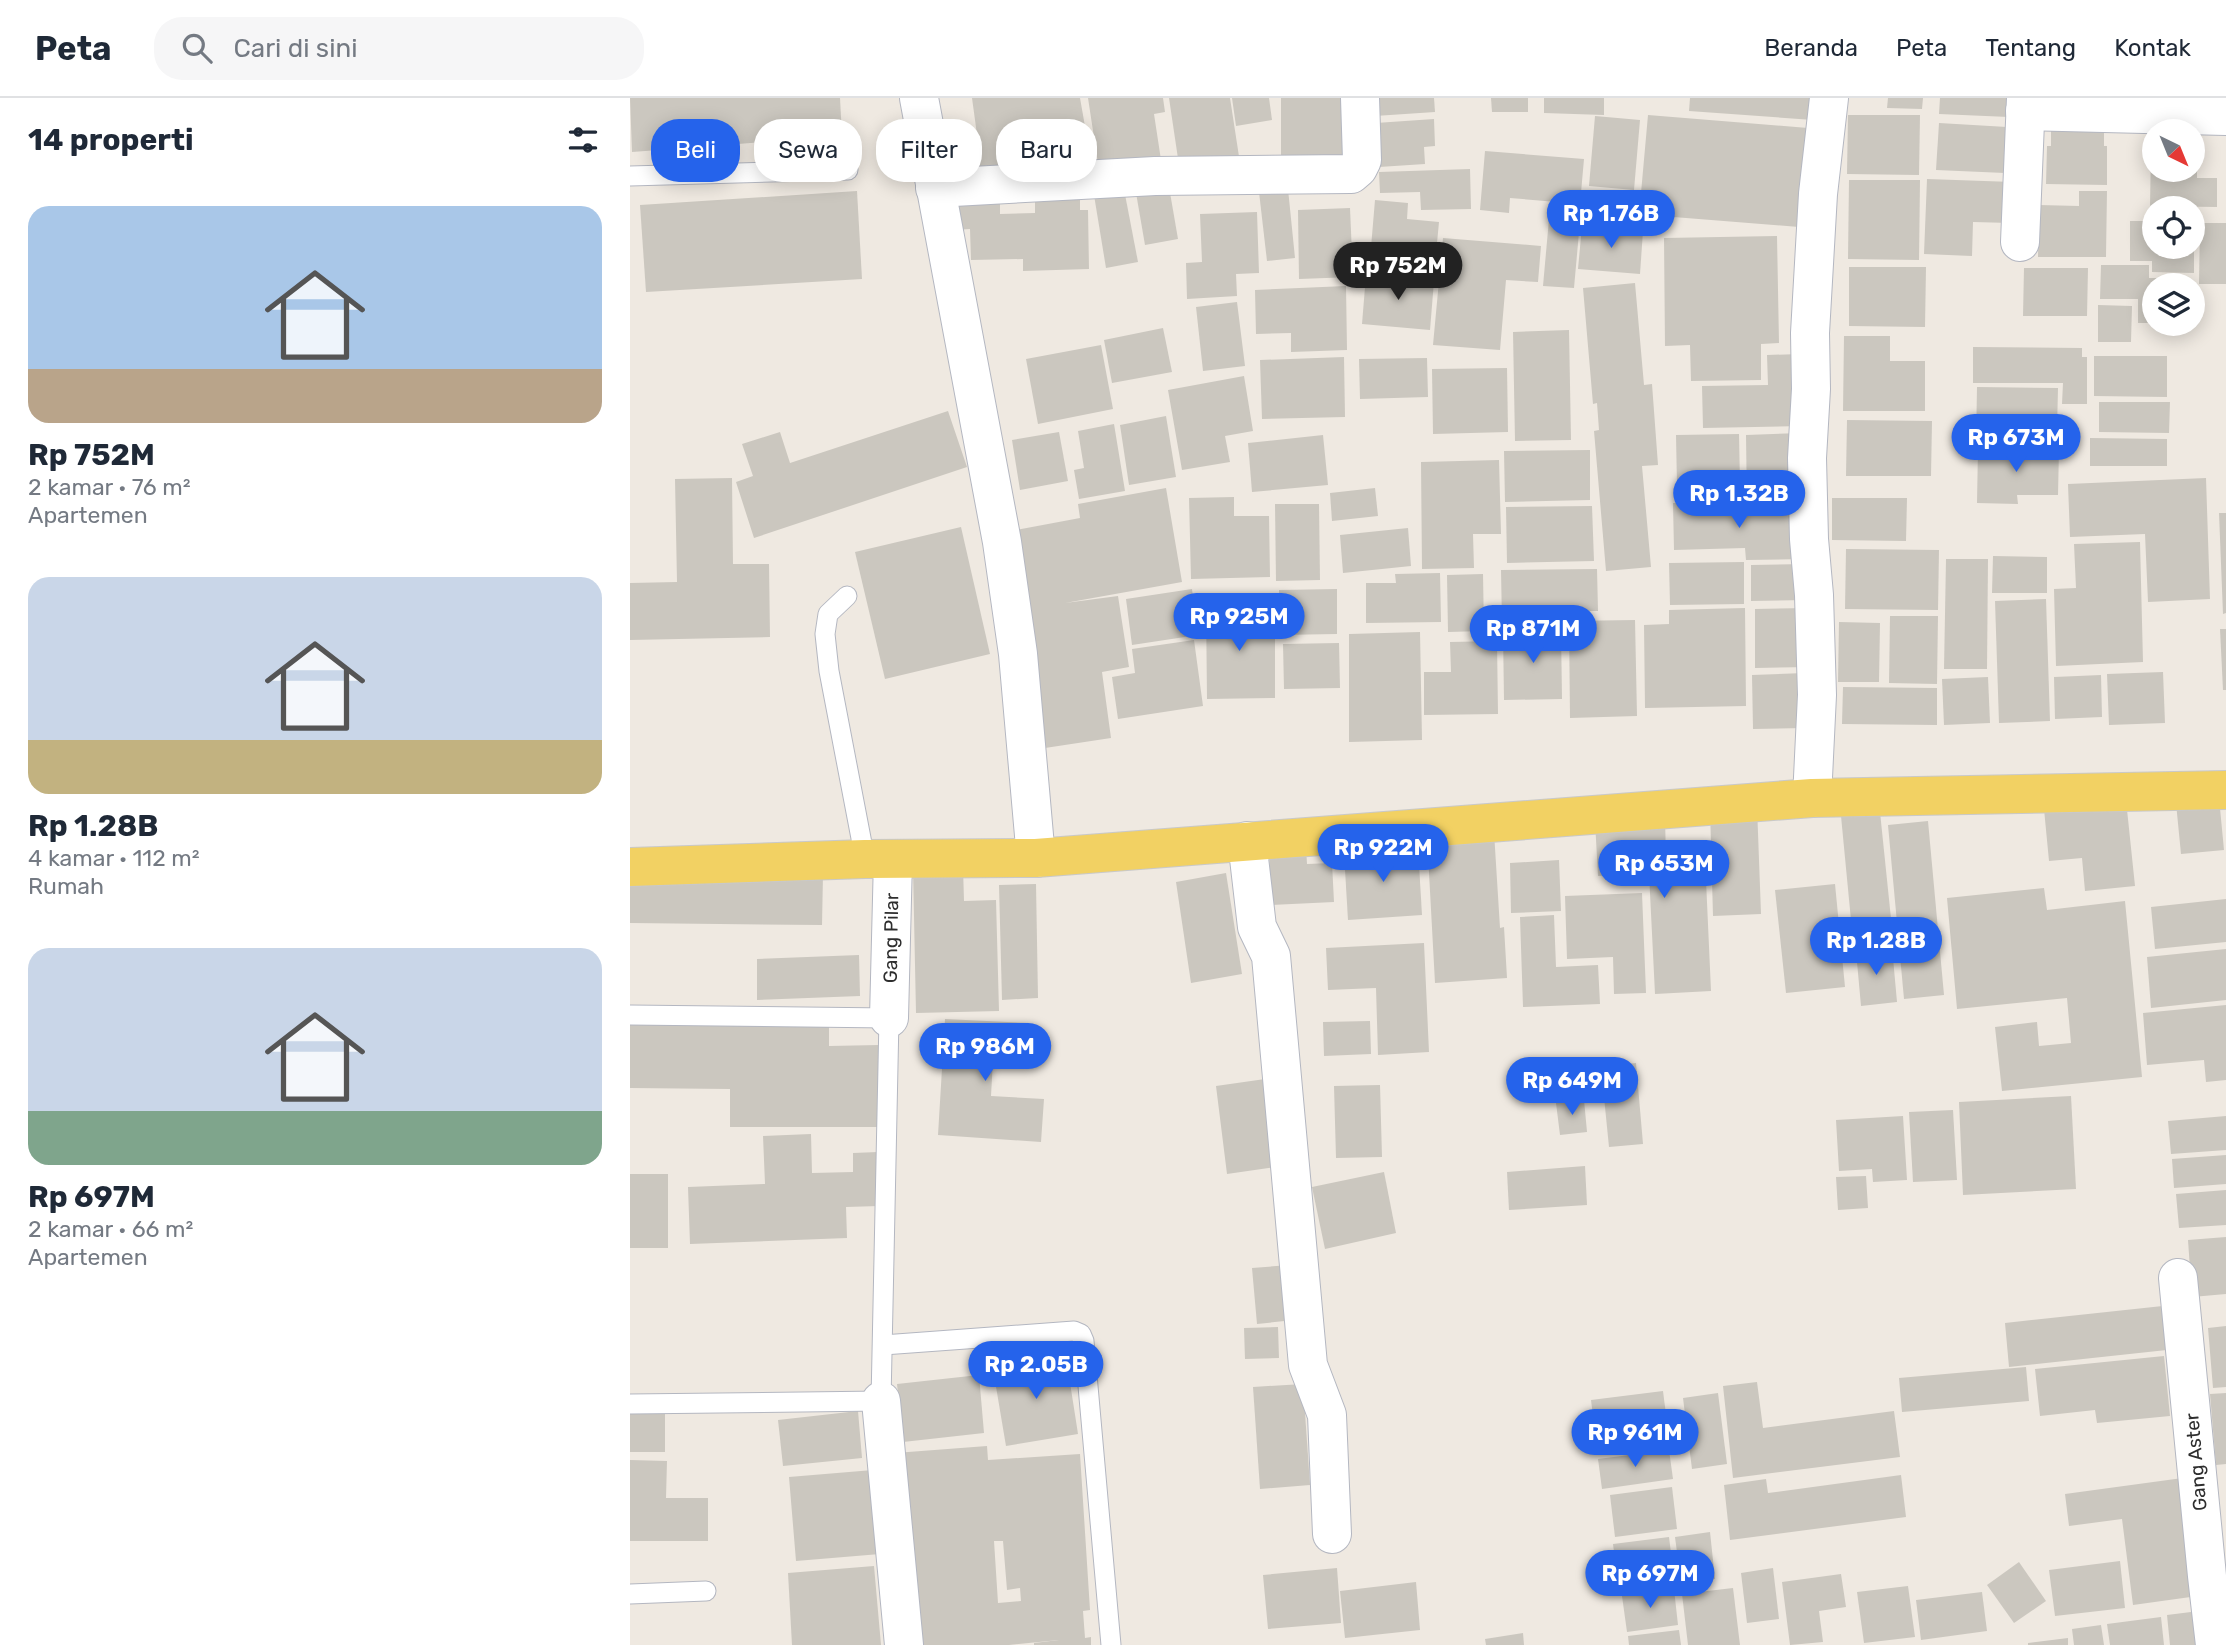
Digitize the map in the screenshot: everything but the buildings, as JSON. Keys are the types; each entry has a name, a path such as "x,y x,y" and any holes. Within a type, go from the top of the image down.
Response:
{"main road":[{"path":"630,867 879,859 1036,858 1812,797 2226,790"}],"street":[{"path":"919,98 1004,554 1018,654 1036,858"},
{"path":"936,188 1155,176 1350,174 1358,169 1362,160 1360,98"},
{"path":"1812,797 1817,695 1807,458 1811,389 1810,333 1817,208 1829,98"},
{"path":"2020,242 2025,105 2226,116"},
{"path":"1247,841 1257,927 1271,957 1308,1365 1327,1415 1332,1534"},
{"name":"Gang Pilar","path":"879,859 889,1017"},
{"name":"Gang Aster","path":"2178,1278 2215,1645"},
{"path":"881,1401 904,1645"}],"lane":[{"path":"630,176 754,173"},
{"path":"847,596 828,614 825,634 829,671 879,859"},
{"path":"630,1015 889,1017 881,1401 630,1404"},
{"path":"883,1345 1074,1331 1081,1334 1084,1341 1111,1645"},
{"path":"630,1594 706,1591"}]}
